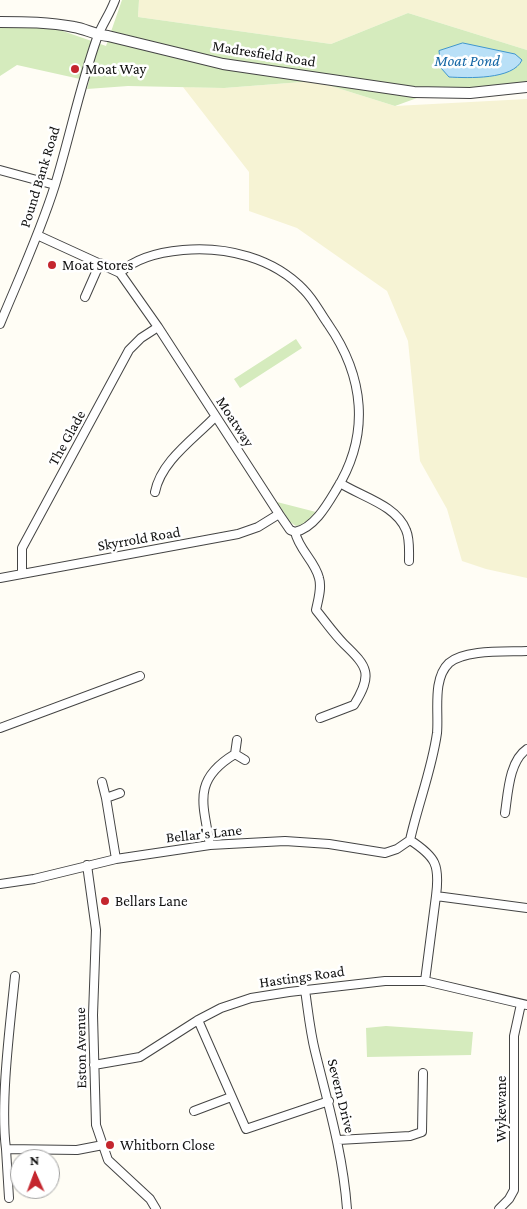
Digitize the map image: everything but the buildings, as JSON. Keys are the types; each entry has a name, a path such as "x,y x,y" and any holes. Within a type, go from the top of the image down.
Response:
{"street":[{"name":"Pound Bank Road","path":"0,324 37,235 55,185 79,93 98,35 108,19 115,0"},
{"name":"Madresfield Road","path":"0,22 49,22 223,64 414,92 470,94 527,87"},
{"path":"0,170 55,185"},
{"name":"Moatway","path":"37,235 120,273 158,327 279,514 290,530 295,532 303,552 319,578 320,594 316,610 343,643 358,656 365,668 364,685 354,705 320,718"},
{"path":"120,273 127,266 160,254 189,249 220,250 257,258 283,272 304,289 348,357 356,381 360,416 352,454 340,484 327,506 309,526 295,532"},
{"path":"85,297 100,263"},
{"name":"The Glade","path":"22,574 22,548 129,350 141,338 158,327"},
{"path":"155,492 158,479 167,466 215,417"},
{"path":"340,484 387,508 398,516 407,530 409,561"},
{"name":"Skyrrold Road","path":"0,578 238,534 258,527 279,514"},
{"path":"425,981 439,876 437,866 422,848 410,840 437,732 440,679 450,663 467,654 527,651"},
{"path":"0,728 140,676"},
{"path":"235,754 237,740"},
{"path":"505,813 518,755 527,749"},
{"path":"235,754 245,760"},
{"path":"210,846 202,799 207,778 217,765 235,754"},
{"path":"102,782 116,859"},
{"path":"106,798 120,793"},
{"name":"Bellar's Lane","path":"0,884 34,879 87,864 210,846 285,841 328,844 385,853 397,849 410,840"},
{"name":"Eston Avenue","path":"87,864 96,930 93,1015 96,1125 108,1160 150,1199 156,1209"},
{"path":"436,896 527,908"},
{"path":"9,1198 6,1149 1,1130 15,976"},
{"name":"Hastings Road","path":"94,1066 140,1056 198,1020 251,998 305,990 384,981 425,981 458,987 524,1005"},
{"name":"Severn Drive","path":"305,990 314,1050 338,1140 344,1174 347,1209"},
{"name":"Wykewane","path":"499,1209 509,1199 514,1190 514,1036 524,1005"},
{"path":"198,1020 246,1129 329,1101"},
{"path":"338,1140 410,1136 422,1132 423,1073"},
{"path":"194,1111 231,1097"},
{"path":"6,1149 77,1150 102,1145"}],"shaded area":[{"path":"139,0 527,0 527,50 408,13 331,44 138,17"},
{"path":"315,81 395,106 527,99 527,578 486,569 462,561 447,509 420,461 408,341 387,291 297,228 249,211 249,172 183,87 224,88"}],"green space":[{"path":"122,0 139,0 138,17 331,44 408,13 527,50 527,83 439,90 395,106 315,81 224,88 128,86 87,89 89,81 17,65 0,76 0,25 57,29 106,46"},
{"path":"296,339 302,348 240,388 234,379"},
{"path":"277,502 316,512 305,524 296,526 290,522"},
{"path":"386,1026 473,1032 471,1055 367,1057 366,1028"}],"water":[{"name":"Moat Pond","path":"463,43 515,54 522,60 517,67 500,74 478,77 449,77 441,68 439,51"}],"place":[{"name":"Moat Way","path":"75,69"},
{"name":"Moat Stores","path":"52,265"},
{"name":"Bellars Lane","path":"105,901"},
{"name":"Whitborn Close","path":"110,1145"}]}
